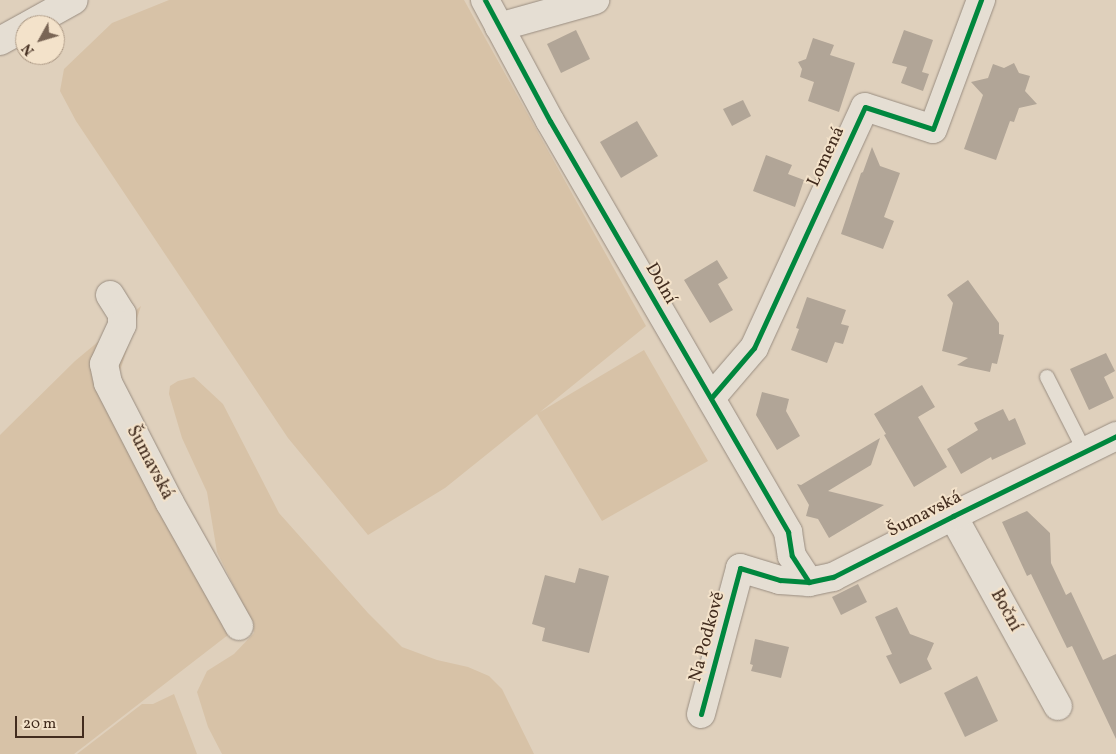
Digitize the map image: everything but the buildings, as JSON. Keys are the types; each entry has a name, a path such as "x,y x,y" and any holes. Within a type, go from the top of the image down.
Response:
{"street":[{"path":"47,15 74,0"},
{"name":"Dolní","path":"485,0 550,121 788,532 792,556 809,582"},
{"path":"499,27 595,0"},
{"name":"Lomená","path":"711,398 754,348 865,108 933,129 981,0"},
{"path":"0,41 15,33"},
{"name":"Šumavská","path":"110,294 122,314 122,325 104,364 108,383 170,502 239,626"},
{"name":"Šumavská","path":"740,568 780,580 809,582 833,578 953,516 1116,436"},
{"name":"Boční","path":"953,516 1058,706"},
{"name":"Na Podkově","path":"702,714 740,568"}],"lane":[{"path":"1047,377 1085,452"}],"shaded area":[{"path":"169,0 464,0 646,326 540,412 644,350 708,461 602,521 537,414 445,488 368,535 288,438 76,121 60,91 64,69 112,23"},
{"path":"141,306 119,374 237,628 74,754 0,754 0,435 75,361"},
{"path":"194,377 223,404 279,513 368,613 402,647 437,660 468,667 489,676 502,689 534,754 222,754 208,727 197,692 207,671 234,654 254,633 252,623 217,552 207,492 182,438 169,394 170,386 178,381"},
{"path":"174,694 197,754 77,754 142,704 153,704"}],"cycle path":[{"path":"485,0 550,121 788,532 792,556 809,582"},
{"path":"711,398 754,348 865,107 933,129 981,0"},
{"path":"701,714 740,568 780,580 809,582 833,577 1116,436"}]}
